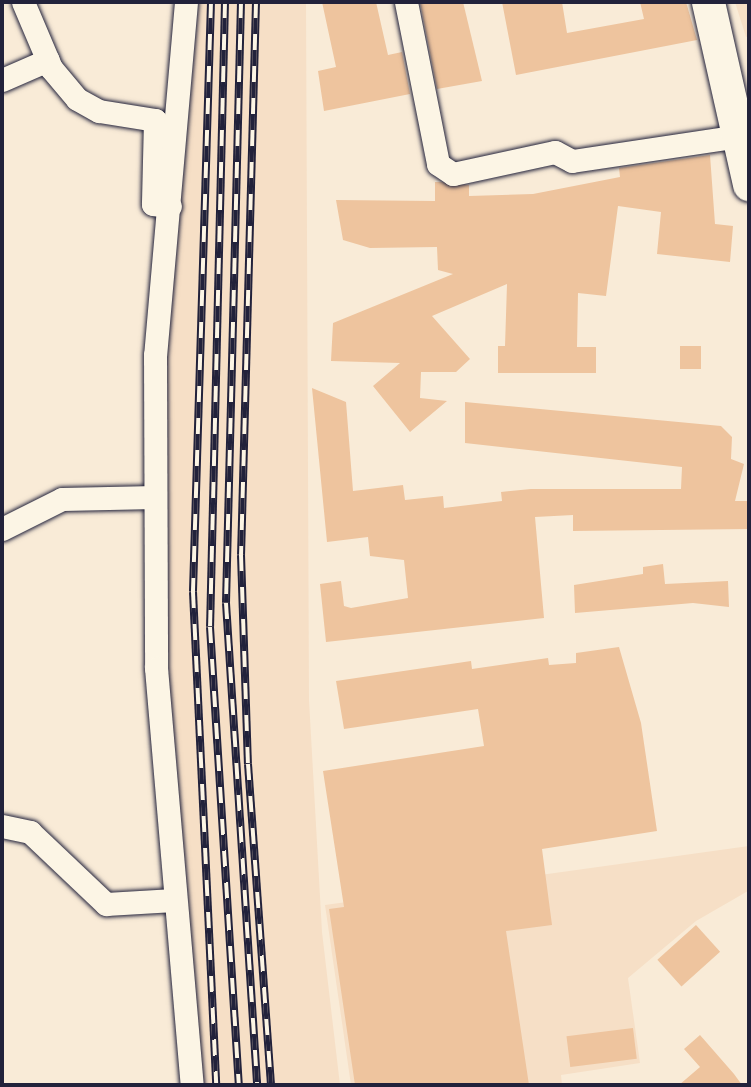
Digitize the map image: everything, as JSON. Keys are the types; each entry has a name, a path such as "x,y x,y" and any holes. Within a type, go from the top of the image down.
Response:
{"main road":[{"path":"708,2 749,184"}],"street":[{"path":"23,2 48,60 77,99 99,111 155,120 153,204 170,206"},
{"path":"186,2 155,355 155,497 156,668 192,1085"},
{"path":"406,2 438,164 453,174 555,152 572,160 740,136"},
{"path":"2,80 48,60"},
{"path":"2,529 62,499 155,497"},
{"path":"2,826 30,832 106,904 174,900"}],"shaded area":[{"path":"199,2 306,2 309,700 322,932 340,1085 201,1085 165,702 165,372"},
{"path":"735,2 749,2 749,36 746,37"},
{"path":"749,846 748,891 696,921 628,978 640,1063 561,1075 562,1085 351,1085 325,905"}],"building":[{"path":"322,2 376,2 388,55 402,52 410,94 324,111 318,71 336,67"},
{"path":"420,2 463,2 482,81 437,89"},
{"path":"502,2 562,2 567,33 644,19 640,2 686,2 697,40 516,75"},
{"path":"710,155 715,224 733,226 730,262 657,254 661,212 618,206 606,296 578,293 577,347 596,347 596,373 498,373 498,346 505,346 507,284 432,316 470,359 456,372 421,372 420,398 447,401 410,432 373,386 400,363 331,361 333,323 453,274 438,270 437,247 370,248 343,240 336,200 435,201 435,182 469,185 469,196 533,194 620,177 619,168"},
{"path":"680,346 701,346 701,369 680,369"},
{"path":"312,388 346,402 353,491 403,485 405,500 443,496 444,508 502,501 501,492 531,489 681,489 682,467 465,443 465,402 721,426 732,437 731,459 744,464 735,501 749,501 749,529 573,531 573,515 535,517 544,618 326,642 320,584 341,581 344,606 351,608 408,598 404,560 370,556 368,537 327,542"},
{"path":"663,564 665,584 728,581 729,607 693,603 575,613 574,585 643,574 643,567"},
{"path":"619,647 641,723 657,831 542,849 552,925 506,931 529,1085 355,1085 329,909 344,907 323,771 484,746 478,709 344,729 336,681 471,661 472,669 548,658 549,665 576,663 576,653"},
{"path":"696,925 720,952 681,987 657,960"},
{"path":"633,1028 637,1059 570,1067 566,1036"},
{"path":"700,1035 742,1085 679,1085 700,1067 684,1049"}],"railway":[{"path":"211,2 193,592 216,1085"},
{"path":"225,2 210,627 239,1085"},
{"path":"241,2 226,603 257,1085"},
{"path":"256,2 241,555 248,764 271,1085"}]}
